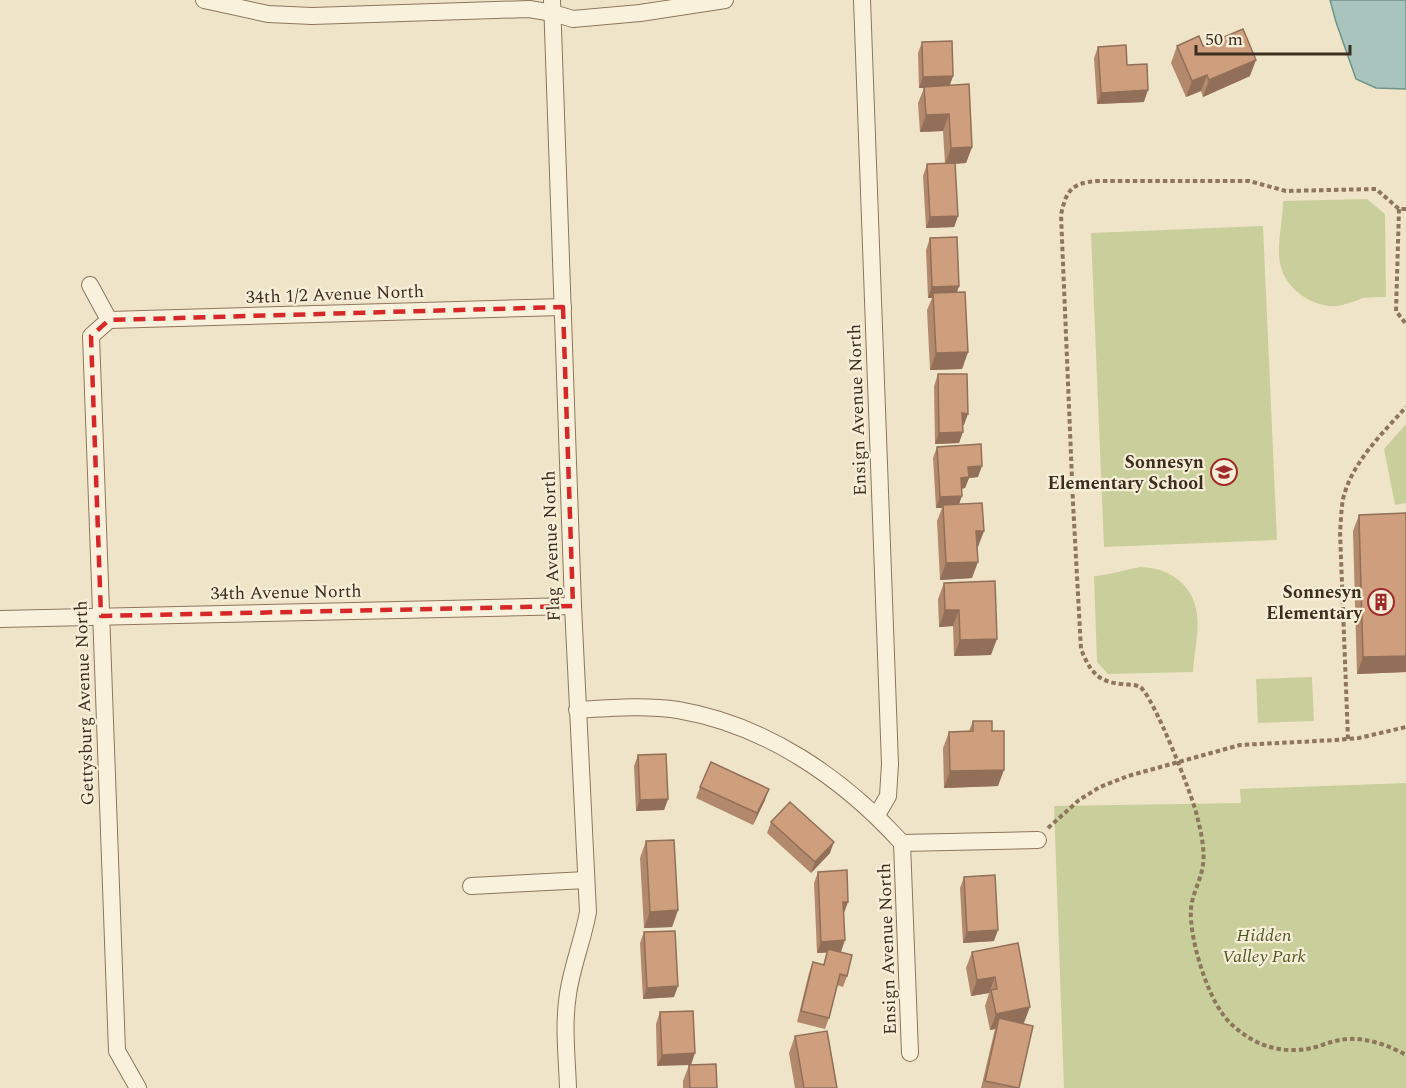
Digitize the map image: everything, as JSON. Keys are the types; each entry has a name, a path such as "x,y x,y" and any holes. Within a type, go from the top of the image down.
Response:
{"street":[{"path":"204,0 268,14 312,16 529,9 553,6 573,19 640,14 725,0"},
{"name":"Ensign Avenue North","path":"862,0 890,764 888,796 876,815"},
{"name":"Flag Avenue North","path":"553,6 577,710 588,912 568,993 565,1019 568,1088"},
{"path":"90,285 109,320"},
{"name":"34th 1/2 Avenue North","path":"109,320 562,307"},
{"name":"Gettysburg Avenue North","path":"109,320 91,336 117,1051 138,1088"},
{"name":"34th Avenue North","path":"0,619 573,606"},
{"path":"577,710 623,708 676,710 730,722 777,744 822,771 876,815 902,843 1038,840"},
{"name":"Ensign Avenue North","path":"902,843 910,1053"},
{"path":"471,886 586,880"}],"path":[{"path":"1406,209 1399,209 1376,189 1286,191 1249,181 1081,182 1071,189 1061,215 1081,649 1086,662 1097,677 1111,683 1142,688 1158,718 1197,813 1203,849 1203,866 1191,909 1194,938 1203,975 1221,1012 1231,1025 1253,1040 1282,1050 1298,1052 1350,1038 1374,1042 1406,1055"},
{"path":"1399,209 1396,311 1406,324"},
{"path":"1348,739 1340,532 1344,499 1355,469 1406,407"},
{"path":"1038,840 1078,801 1100,787 1128,776 1240,745 1348,739 1406,727"}],"highlighted area":[{"path":"563,307 573,606 101,616 91,336 109,320"}],"green space":[{"path":"1367,199 1385,214 1386,297 1363,298 1343,305 1331,306 1318,304 1301,295 1290,285 1283,274 1280,263 1279,239 1283,201"},
{"path":"1263,226 1277,540 1104,547 1091,233"},
{"path":"1406,424 1406,503 1395,505 1384,449"},
{"path":"1140,567 1167,573 1182,583 1190,593 1195,603 1198,625 1193,672 1108,674 1097,662 1094,576"},
{"path":"1312,677 1314,721 1258,723 1256,679"},
{"name":"Hidden Valley Park","path":"1406,783 1406,1088 1064,1088 1054,806 1241,803 1240,789"}],"water":[{"path":"1330,0 1406,0 1406,89 1376,88 1356,79"}],"building":[{"path":"1243,29 1256,60 1209,80 1207,75 1192,81 1177,46 1199,36 1203,46"},
{"path":"952,41 953,76 923,77 922,42"},
{"path":"1126,45 1127,65 1147,64 1148,90 1101,93 1098,47"},
{"path":"969,84 972,147 951,148 949,114 926,115 924,87"},
{"path":"955,163 958,216 930,217 927,164"},
{"path":"957,237 959,286 932,287 930,238"},
{"path":"965,292 968,352 936,353 933,293"},
{"path":"938,374 967,374 968,414 962,413 963,432 939,433"},
{"path":"981,444 982,466 968,467 969,477 961,478 962,496 940,497 937,447"},
{"path":"982,503 984,531 976,531 978,562 946,563 943,505"},
{"name":"Sonnesyn Elementary","path":"1406,513 1406,656 1363,657 1359,515"},
{"path":"995,581 997,639 960,640 959,610 945,610 944,583"},
{"path":"973,721 992,721 992,731 1004,731 1004,770 950,771 949,732 973,731"},
{"path":"666,754 668,799 640,800 638,755"},
{"path":"711,762 769,789 757,813 700,787"},
{"path":"790,802 834,842 815,862 771,822"},
{"path":"674,840 678,910 650,912 646,841"},
{"path":"847,870 848,902 843,902 845,940 821,942 818,872"},
{"path":"995,875 998,930 967,932 964,877"},
{"path":"675,931 678,986 647,988 644,932"},
{"path":"1018,943 1030,1007 996,1014 991,990 997,989 995,977 977,980 972,952"},
{"path":"828,949 852,955 847,976 840,974 829,1018 801,1011 813,962 824,965"},
{"path":"693,1011 695,1053 662,1055 660,1012"},
{"path":"999,1018 1033,1026 1019,1088 985,1081"},
{"path":"827,1031 837,1088 804,1088 795,1036"},
{"path":"716,1064 717,1088 690,1088 689,1065"}],"place":[{"name":"Sonnesyn Elementary School","path":"1224,472"},
{"name":"Sonnesyn Elementary","path":"1381,602"}]}
